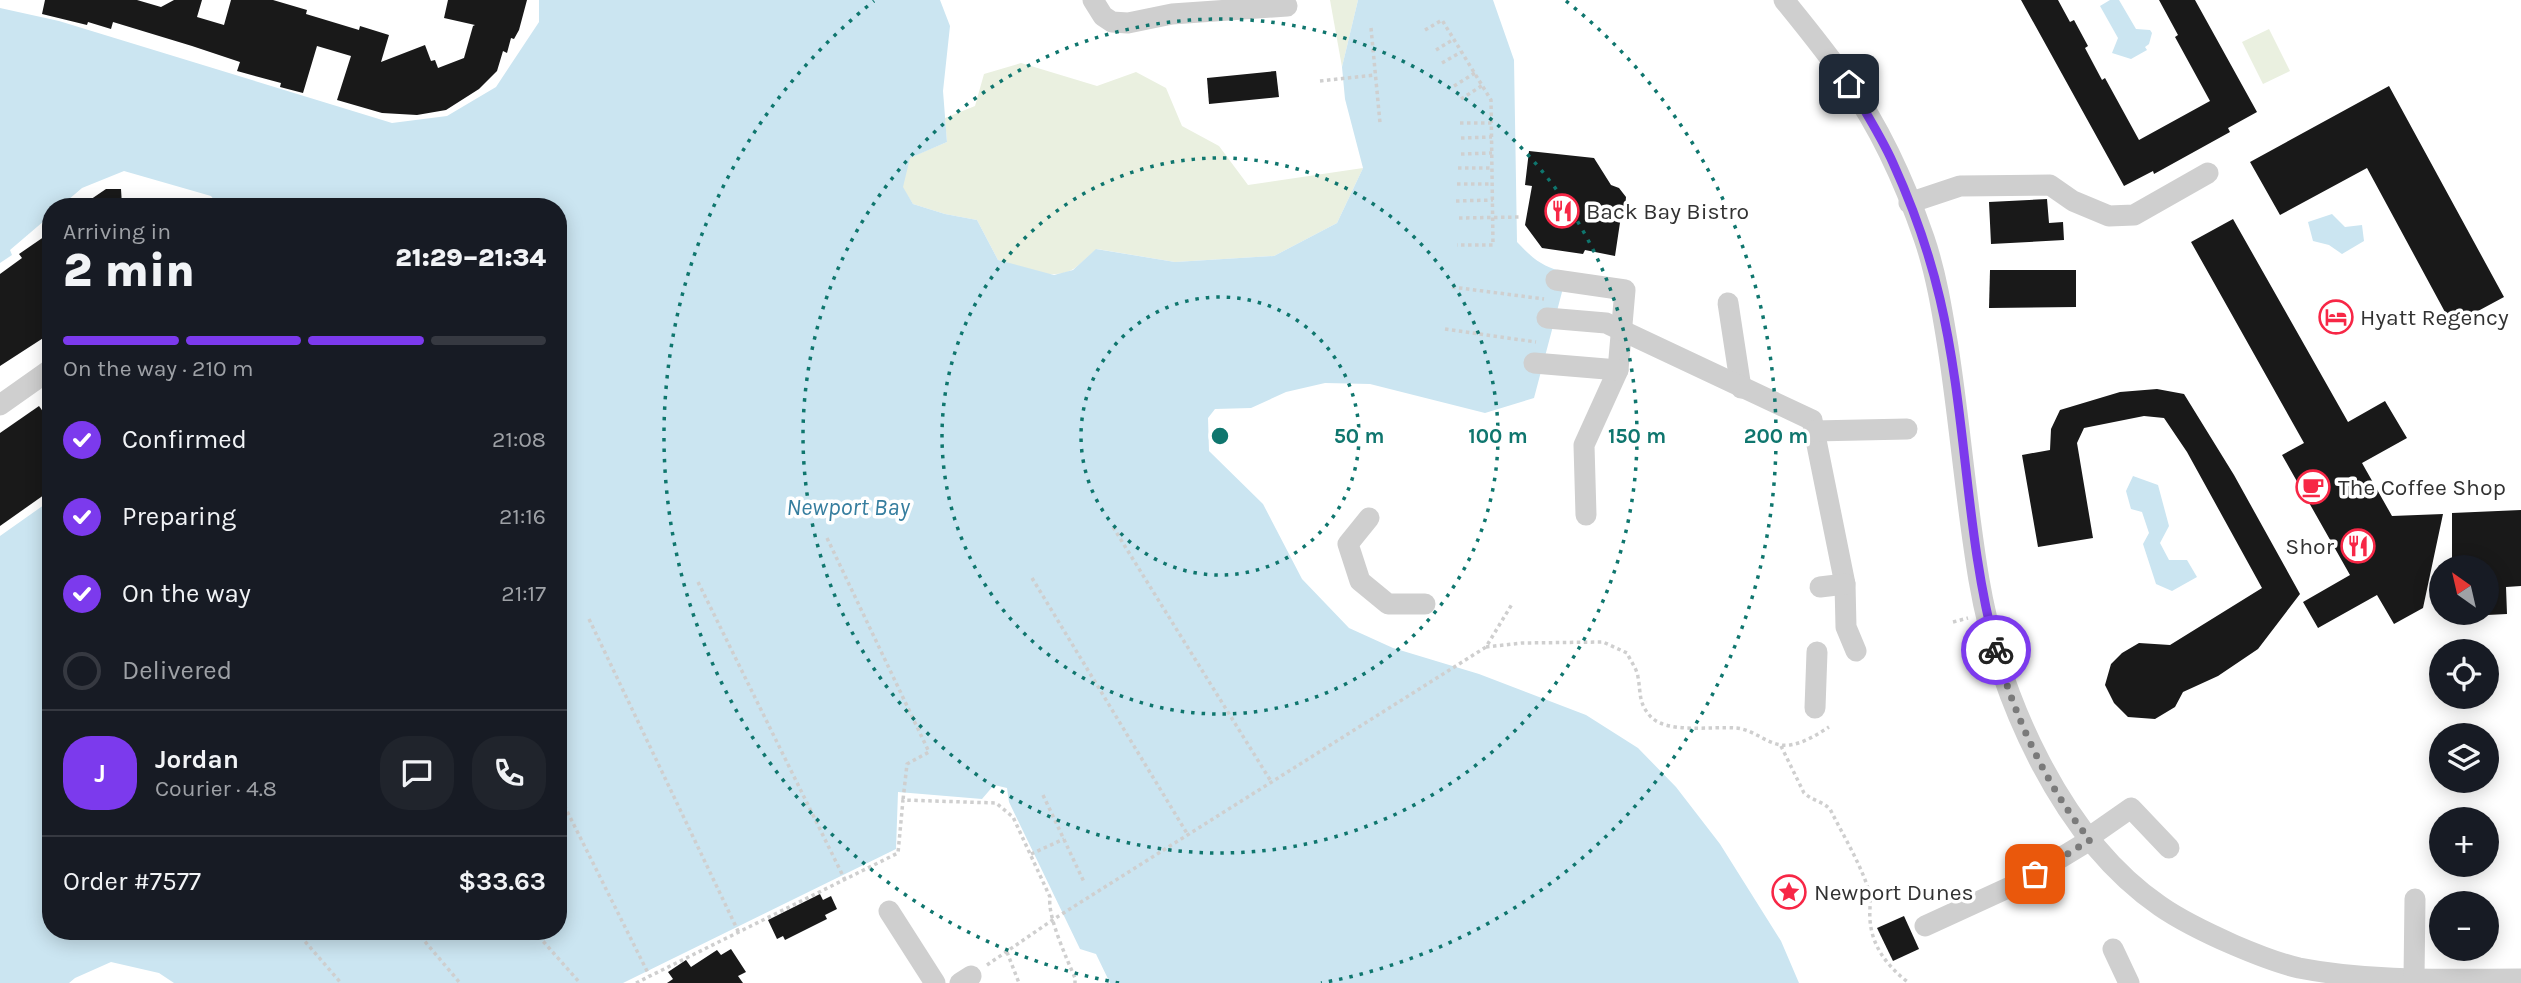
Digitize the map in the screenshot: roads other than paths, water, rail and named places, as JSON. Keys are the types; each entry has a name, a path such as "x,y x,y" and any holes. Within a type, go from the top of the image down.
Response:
{"street":[{"path":"1093,0 1103,16 1112,22 1128,23 1172,14 1287,6"},
{"path":"1784,0 1849,84 1892,161 1924,239 1941,300 1959,414 1980,583 1998,655 2021,720 2051,783 2089,839 2136,888 2161,907 2202,930 2268,959 2330,978 2521,979"},
{"path":"1909,203 1961,186 2050,185 2073,201 2109,216 2134,215 2208,173"},
{"path":"1586,515 1584,444 1618,370 1622,330 1625,290 1550,299 1622,330 1812,420 1845,584 1846,627 1856,651"},
{"path":"1728,303 1741,388"},
{"path":"1534,363 1618,370"},
{"path":"0,405 42,375"},
{"path":"1814,431 1907,429"},
{"path":"1369,518 1348,544 1360,581 1388,604 1425,604"},
{"path":"1820,587 1845,584"},
{"path":"1815,708 1817,652"},
{"path":"1925,926 2021,882 2089,839 2131,808 2169,848"},
{"path":"2414,978 2415,898"},
{"path":"889,911 935,983"},
{"path":"2113,948 2129,983"}],"water":[{"name":"Newport Bay","path":"539,0 940,0 950,26 943,91 947,142 910,158 903,187 913,204 977,220 998,260 1054,275 1073,270 1096,249 1175,262 1274,256 1337,223 1363,168 1345,99 1342,67 1358,0 1493,0 1514,60 1517,242 1539,262 1567,273 1534,398 1485,413 1370,384 1325,383 1286,392 1251,408 1215,409 1208,418 1209,451 1263,504 1302,579 1349,628 1393,648 1479,674 1586,715 1638,748 1676,787 1720,844 1781,941 1799,983 1110,983 1096,954 1080,949 1009,802 1007,788 994,785 982,799 898,792 896,849 623,983 174,983 159,973 111,962 69,983 0,983 0,536 42,506 42,940 567,940 567,198 213,198 124,171 82,188 70,198 42,198 42,223 10,250 12,255 0,263 0,8 59,21 392,123 447,116 496,87 539,22"},
{"path":"2110,0 2119,0 2136,29 2150,30 2152,33 2149,44 2145,47 2147,50 2131,59 2112,53 2118,38 2100,6"},
{"path":"2332,214 2345,227 2362,225 2364,241 2342,254 2329,245 2313,241 2308,222"},
{"path":"2133,476 2158,485 2169,526 2160,543 2169,560 2187,560 2197,577 2172,591 2156,584 2143,544 2149,533 2142,512 2131,509 2126,491"}],"place":[{"name":"Back Bay Bistro","path":"1562,211"},
{"name":"Hyatt Regency","path":"2336,317"},
{"name":"The Coffee Shop","path":"2313,487"},
{"name":"Shor","path":"2358,546"},
{"name":"Newport Dunes","path":"1789,892"}]}
